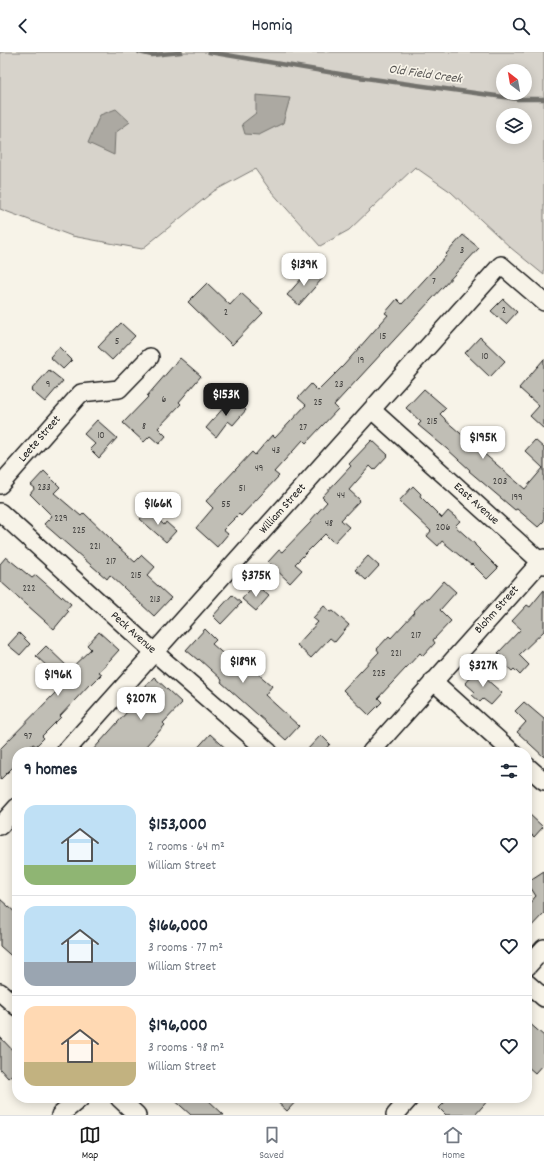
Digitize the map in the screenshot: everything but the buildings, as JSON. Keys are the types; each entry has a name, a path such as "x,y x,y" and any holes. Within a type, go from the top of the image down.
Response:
{"street":[{"name":"William Street","path":"69,747 501,265 544,302"},
{"name":"Leete Street","path":"0,485 81,393 119,389 150,357"},
{"name":"East Avenue","path":"372,410 543,562"},
{"name":"Peck Avenue","path":"0,512 154,652 263,747"},
{"name":"Blohm Street","path":"375,747 433,681 543,562"},
{"path":"433,681 506,747"},
{"path":"532,770 544,781"},
{"path":"0,826 12,814"},
{"path":"532,961 544,948"},
{"path":"532,987 544,998"},
{"path":"0,992 12,1003"},
{"path":"60,1115 74,1103"},
{"path":"124,1103 137,1115"},
{"path":"395,1115 406,1103"}],"shaded area":[{"path":"0,52 544,52 544,275 511,248 451,192 415,167 349,230 320,246 270,190 255,169 214,191 142,249 72,236 0,209"},
{"path":"256,95 290,98 283,123 259,135 245,134 242,124 256,113"},
{"path":"116,109 130,122 115,133 114,155 88,143 100,115"}],"waterway":[{"name":"Old Field Creek","path":"139,52 152,55 181,52"},
{"name":"Old Field Creek","path":"209,52 358,77 518,99 544,99"}]}
